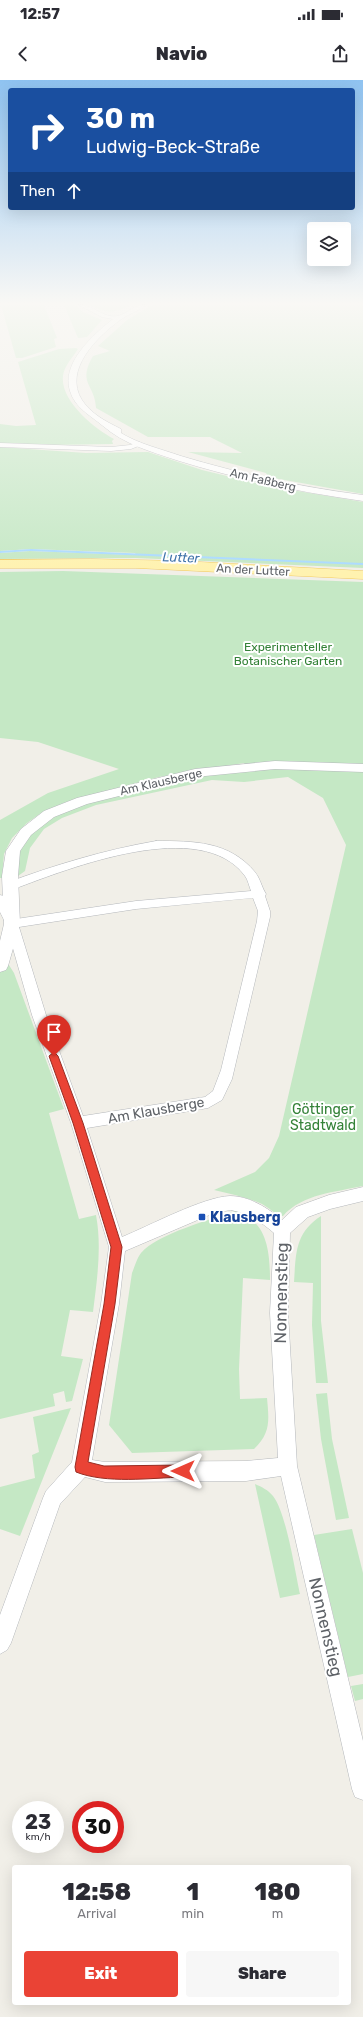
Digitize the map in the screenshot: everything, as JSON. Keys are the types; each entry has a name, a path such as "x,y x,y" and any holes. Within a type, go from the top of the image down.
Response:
{"main road":[{"name":"An der Lutter","path":"0,564 133,564 363,575"}],"street":[{"name":"Am Faßberg","path":"77,395 80,402 92,415 112,430 166,454 246,477 330,494 363,498"},
{"path":"0,445 126,448 141,444"},
{"name":"Am Klausberge","path":"117,1247 78,1123 39,1015 12,924 10,866 13,851 26,832 49,814 82,801 195,773 232,768 296,764 363,768"},
{"name":"Am Klausberge","path":"10,886 76,862 124,851 192,844 219,850 233,856 244,865 254,878 260,894 264,912 251,980 227,1069 217,1096 208,1102 78,1123"},
{"path":"12,924 136,906 260,894"},
{"path":"0,899 12,924 6,950 0,966"},
{"path":"282,1230 302,1212 329,1202 363,1194"},
{"name":"Nonnenstieg","path":"117,1247 212,1206 231,1203 255,1210 266,1216 282,1230 279,1314 288,1466 363,1789"},
{"path":"0,1643 53,1498 81,1467 110,1304 117,1247"},
{"path":"81,1467 104,1472 246,1471 288,1466"}],"green space":[{"path":"28,395 67,395 80,413 114,439 112,441 113,444 48,445 0,443 0,424 16,426 36,425"},
{"path":"93,395 363,395 363,494 268,477 266,473 188,452 242,453 210,437 148,437 96,408"},
{"path":"0,447 86,453 148,452 202,470 268,486 363,502 363,568 136,558 0,559 0,553 30,551 136,555 135,553 31,549 0,551"},
{"path":"63,571 363,582 363,1186 331,1192 310,1198 291,1209 283,1216 278,1215 264,1205 214,1190 255,1172 269,1158 279,1136 346,845 323,798 288,777 244,782 212,780 96,805 62,818 44,829 30,848 25,871 18,876 21,848 32,833 57,815 96,800 193,776 247,769 244,763 159,777 69,801 44,811 27,823 12,838 4,854 2,878 0,878 0,820 48,793 119,769 38,742 0,738 0,572"},
{"path":"0,951 14,973 64,1109 49,1113 79,1219 96,1215 99,1251 93,1312 70,1310 61,1356 83,1359 72,1401 66,1402 64,1391 53,1394 55,1406 0,1419"},
{"path":"236,1211 254,1222 260,1230 265,1238 269,1258 270,1280 243,1278 239,1369 240,1399 267,1398 268,1426 266,1432 260,1443 254,1449 132,1453 109,1425 132,1273 137,1260 141,1253 149,1246 172,1233"},
{"path":"321,1216 321,1321 328,1383 316,1383 312,1325 313,1283 294,1282 298,1244 306,1229"},
{"path":"327,1393 332,1439 349,1518 336,1520 321,1439 316,1394"},
{"path":"71,1408 20,1536 0,1529 0,1487 35,1478 32,1455 39,1452 33,1417"},
{"path":"255,1484 269,1492 278,1504 286,1528 300,1594 280,1598"},
{"path":"352,1529 363,1573 363,1674 348,1677 314,1535"},
{"path":"363,1684 363,1699 355,1701 351,1686"}],"water":[{"name":"Lutter","path":"31,549 363,563 363,565 30,551 0,553 0,551"}],"place":[{"name":"Klausberg","path":"202,1217"}],"route":[{"path":"54,1056 78,1123 117,1247 110,1304 81,1467 104,1472 183,1471"}],"park label":[{"name":"Experimenteller Botanischer Garten","path":"288,654"},
{"name":"Göttinger Stadtwald","path":"323,1118"}]}
